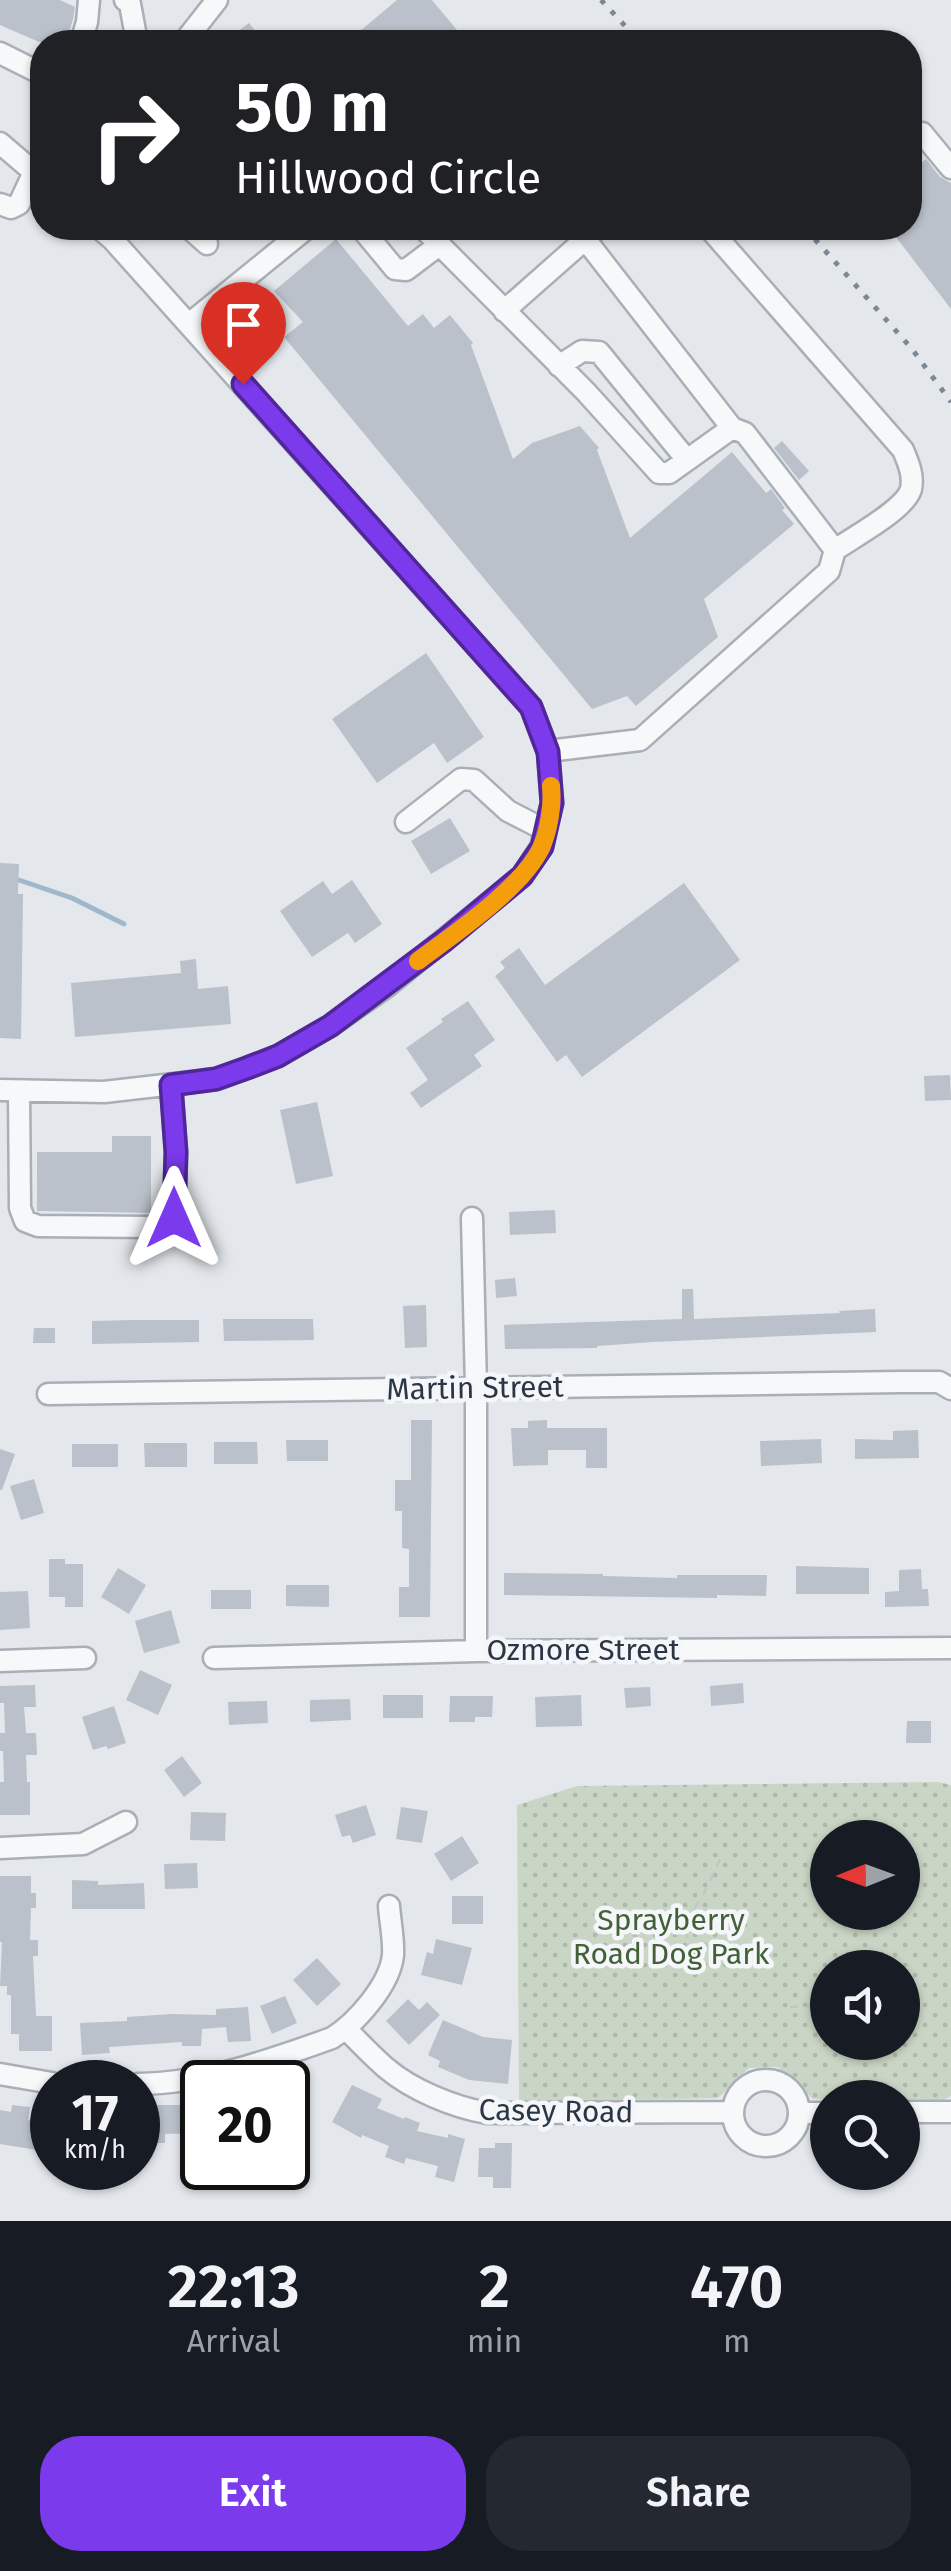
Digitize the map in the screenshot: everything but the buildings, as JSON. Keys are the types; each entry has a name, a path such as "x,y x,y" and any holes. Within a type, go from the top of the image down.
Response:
{"street":[{"path":"85,30 89,0"},
{"path":"124,0 130,4 135,30"},
{"path":"194,30 218,0"},
{"path":"0,53 30,68"},
{"path":"922,133 951,168"},
{"path":"0,143 30,169"},
{"path":"0,204 12,208 30,188"},
{"path":"113,240 531,707 548,752 552,803 542,847 522,876 445,940 330,1026 278,1056 216,1079 171,1085 104,1092 10,1090 20,1208 25,1222 38,1226 152,1226 165,1225 174,1218 176,1152 171,1085"},
{"path":"202,240 206,244"},
{"path":"189,324 292,240"},
{"path":"371,240 395,269 406,270 439,246"},
{"path":"434,240 659,473 669,473 732,428"},
{"path":"504,311 583,240"},
{"path":"596,240 732,428 746,434 835,550"},
{"path":"548,752 640,740 829,571 835,550 904,503 911,489 911,469 902,450 719,240"},
{"path":"559,366 582,351 600,352 686,460"},
{"path":"406,822 461,779 474,780 508,812 546,830"},
{"path":"472,1218 476,1650"},
{"name":"Martin Street","path":"48,1394 901,1382 939,1382 951,1388"},
{"name":"Ozmore Street","path":"214,1658 476,1650 951,1648"},
{"path":"0,1660 85,1658"},
{"path":"0,1848 83,1844 126,1822"},
{"path":"160,2084 227,2074 332,2038 346,2029 370,2002 393,1955 389,1906"},
{"name":"Casey Road","path":"346,2029 388,2070 460,2108 487,2113 733,2112"},
{"path":"0,2074 30,2079"},
{"path":"761,2080 772,2080 792,2091 800,2113 786,2140 766,2146 739,2132 733,2112 741,2091 761,2080"},
{"path":"920,2112 951,2112"},
{"path":"800,2113 810,2113"}],"path":[{"path":"720,1859 686,1922 687,1946 739,1946"},
{"path":"790,2006 810,2006"}],"green space":[{"name":"Sprayberry Road Dog Park","path":"938,1782 951,1785 951,2096 943,2100 920,2099 920,2080 810,2080 810,2096 778,2067 749,2068 718,2098 519,2102 517,1805 577,1786"}],"waterway":[{"path":"16,879 72,898 124,924"}],"railway":[{"path":"601,0 629,30"},
{"path":"816,240 912,349 951,402"}],"slow traffic":[{"path":"418,961 522,876 542,847 552,803 551,786"}],"route":[{"path":"174,1218 176,1152 171,1085 216,1079 278,1056 330,1026 386,986 522,876 542,847 552,803 548,752 531,707 243,384"}]}
